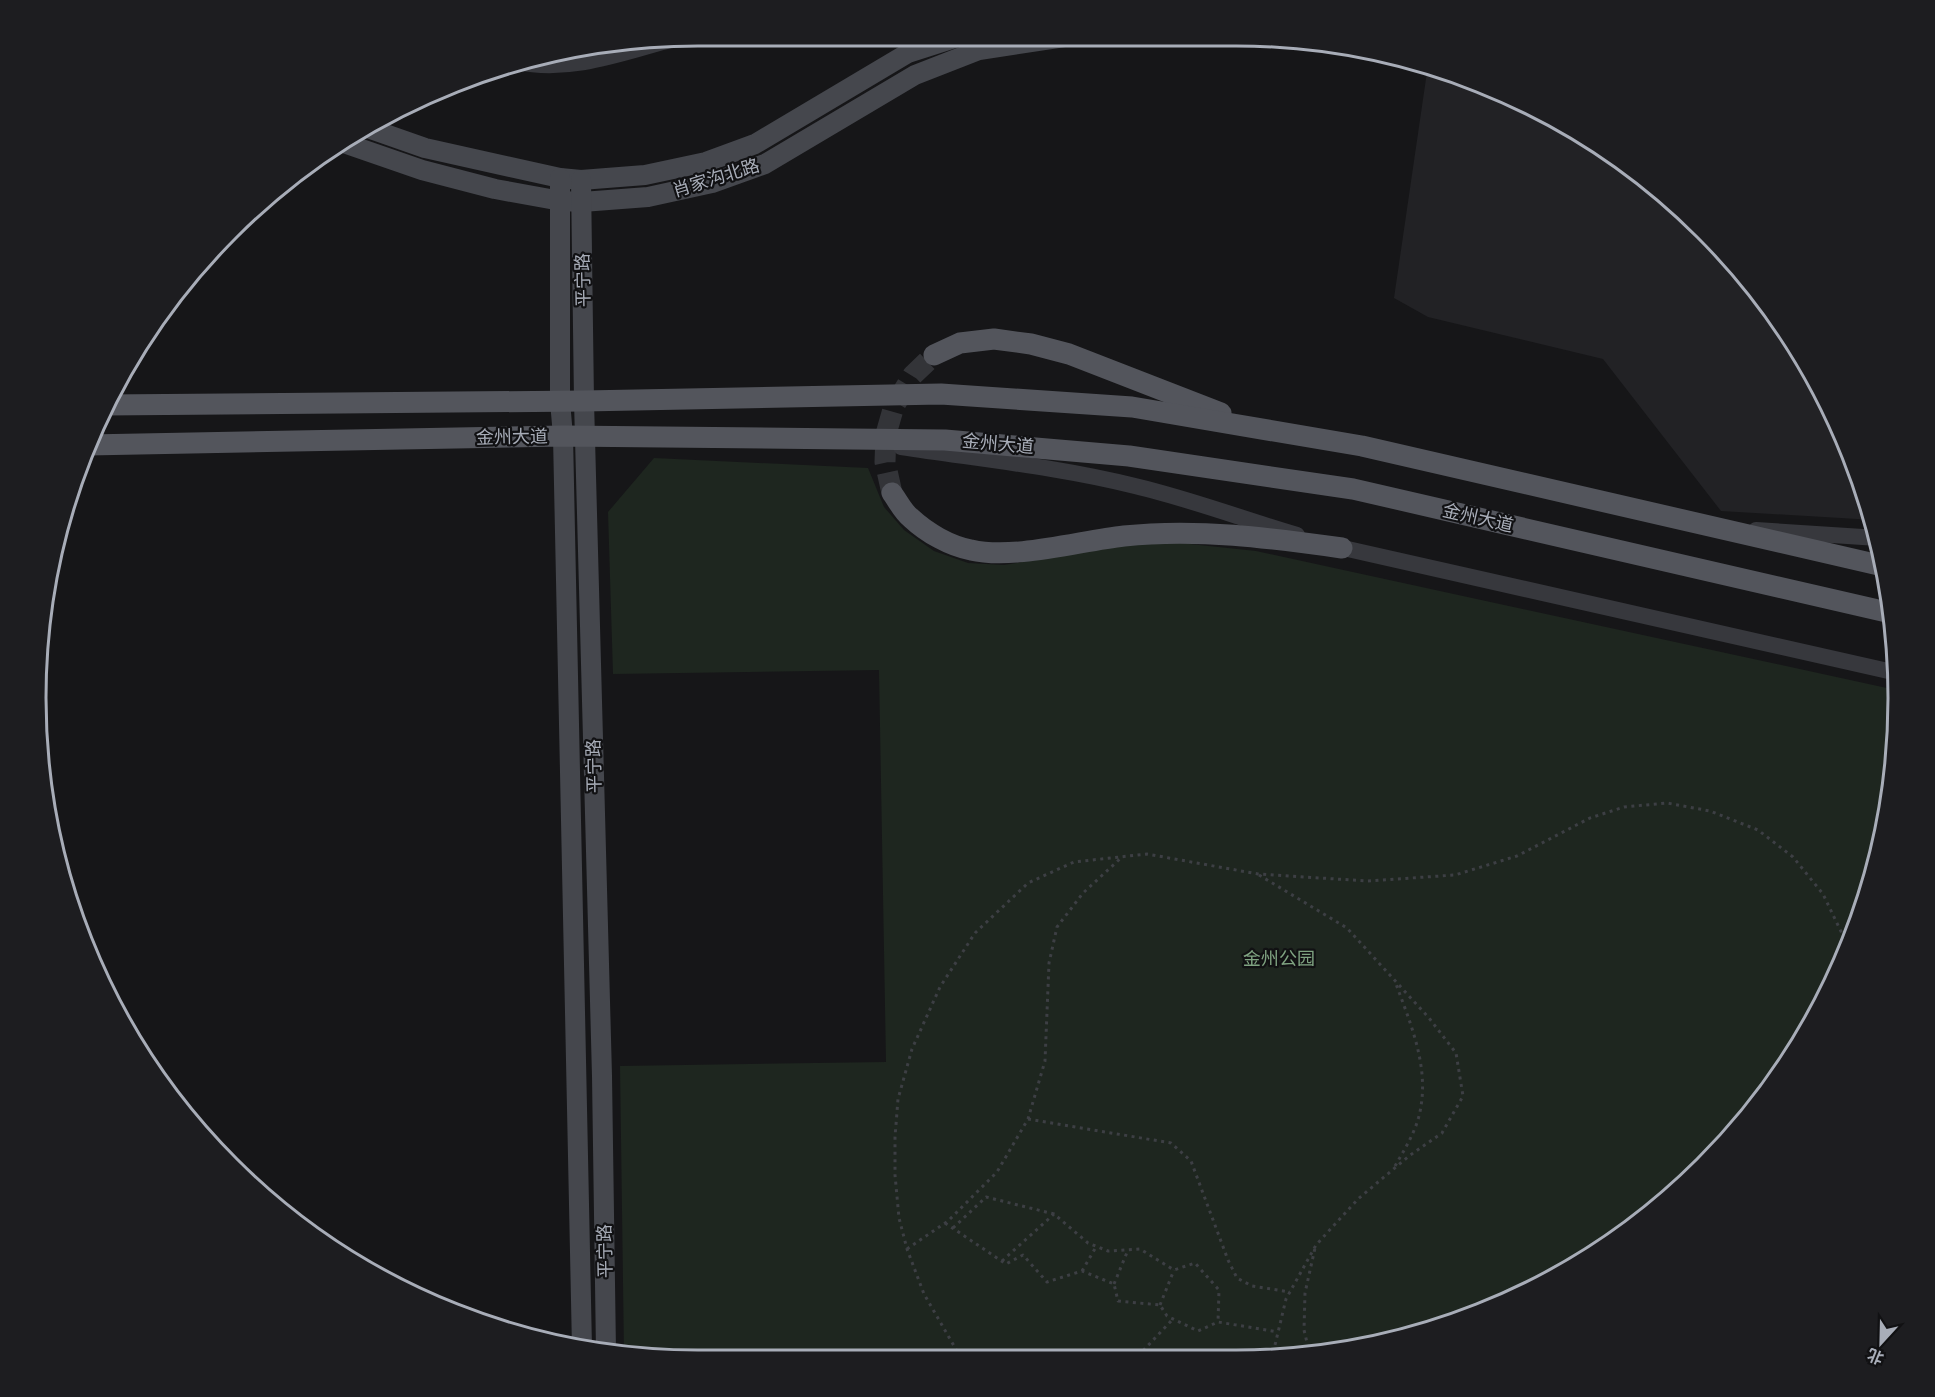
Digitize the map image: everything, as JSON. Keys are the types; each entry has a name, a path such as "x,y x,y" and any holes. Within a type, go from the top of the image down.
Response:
{"main road":[{"name":"肖家沟北路","path":"377,131 425,148 560,178 581,180 645,175 706,162 755,144 908,53 930,46"},
{"name":"肖家沟北路","path":"352,146 422,170 495,189 561,201 582,202 648,197 712,183 765,164 915,75 979,50 1005,46"},
{"name":"平宁路","path":"560,178 560,401 563,436 582,1340"},
{"name":"平宁路","path":"581,180 606,1344"},
{"path":"934,355 960,343 994,339 1031,344 1069,354 1263,430"},
{"name":"金州大道","path":"117,405 584,401 941,394 1132,407 1362,446 1874,564"},
{"name":"金州大道","path":"98,445 586,436 945,440 1129,456 1353,489 1883,612"},
{"path":"892,493 910,518 941,539 971,550 1009,552 1125,536 1182,533 1260,537 1342,548"}],"street":[{"path":"543,66 582,64 633,50"},
{"path":"850,439 1133,485 1170,494 1342,548 1887,671"},
{"path":"1711,526 1868,537"}],"path":[{"path":"956,1350 924,1294 907,1250 899,1218 895,1175 898,1099 912,1049 940,987 975,933 1028,883 1074,862 1147,854 1258,874 1367,881 1455,874 1517,856 1590,819 1624,807 1667,803 1710,811 1758,830 1793,857 1823,894 1843,936"},
{"path":"907,1250 944,1223 997,1172 1028,1119 1045,1061 1049,963 1057,927 1083,893 1122,857"},
{"path":"1258,874 1347,928 1429,1018 1456,1053 1463,1096 1442,1133 1358,1199 1316,1245 1290,1292 1278,1332 1275,1345 1276,1349"},
{"path":"1392,1170 1411,1137 1421,1106 1421,1069 1412,1027 1395,980"},
{"path":"1028,1119 1171,1143 1191,1161 1237,1278 1252,1286 1290,1292"},
{"path":"952,1228 986,1197 1054,1214 1088,1243 1108,1251 1140,1249 1174,1270"},
{"path":"1002,1261 1054,1214"},
{"path":"944,1223 1006,1264 1023,1256 1047,1282 1083,1271 1114,1284"},
{"path":"1308,1346 1304,1330 1305,1293 1316,1245"},
{"path":"1083,1271 1096,1246"},
{"path":"1128,1250 1114,1284 1118,1301 1160,1305"},
{"path":"1160,1305 1174,1270 1195,1263 1219,1290 1218,1322"},
{"path":"1160,1305 1167,1316 1198,1331 1218,1322 1278,1332"},
{"path":"1144,1350 1173,1319"}],"shaded area":[{"path":"1426,75 1486,96 1525,114 1599,156 1666,208 1698,237 1754,302 1779,336 1801,373 1839,449 1863,519 1721,511 1603,359 1428,317 1394,298"}],"green space":[{"name":"金州公园","path":"654,458 868,468 884,507 904,530 934,551 968,563 1004,565 1126,545 1180,543 1256,551 1888,688 1887,741 1883,784 1876,826 1854,908 1821,987 1779,1061 1727,1128 1698,1160 1633,1216 1599,1241 1525,1283 1446,1316 1364,1338 1279,1349 698,1350 624,1346 620,1066 886,1062 879,670 613,674 608,512"}],"tunnel":[{"path":"892,493 885,462 886,434 894,406 913,375 934,355"}]}
